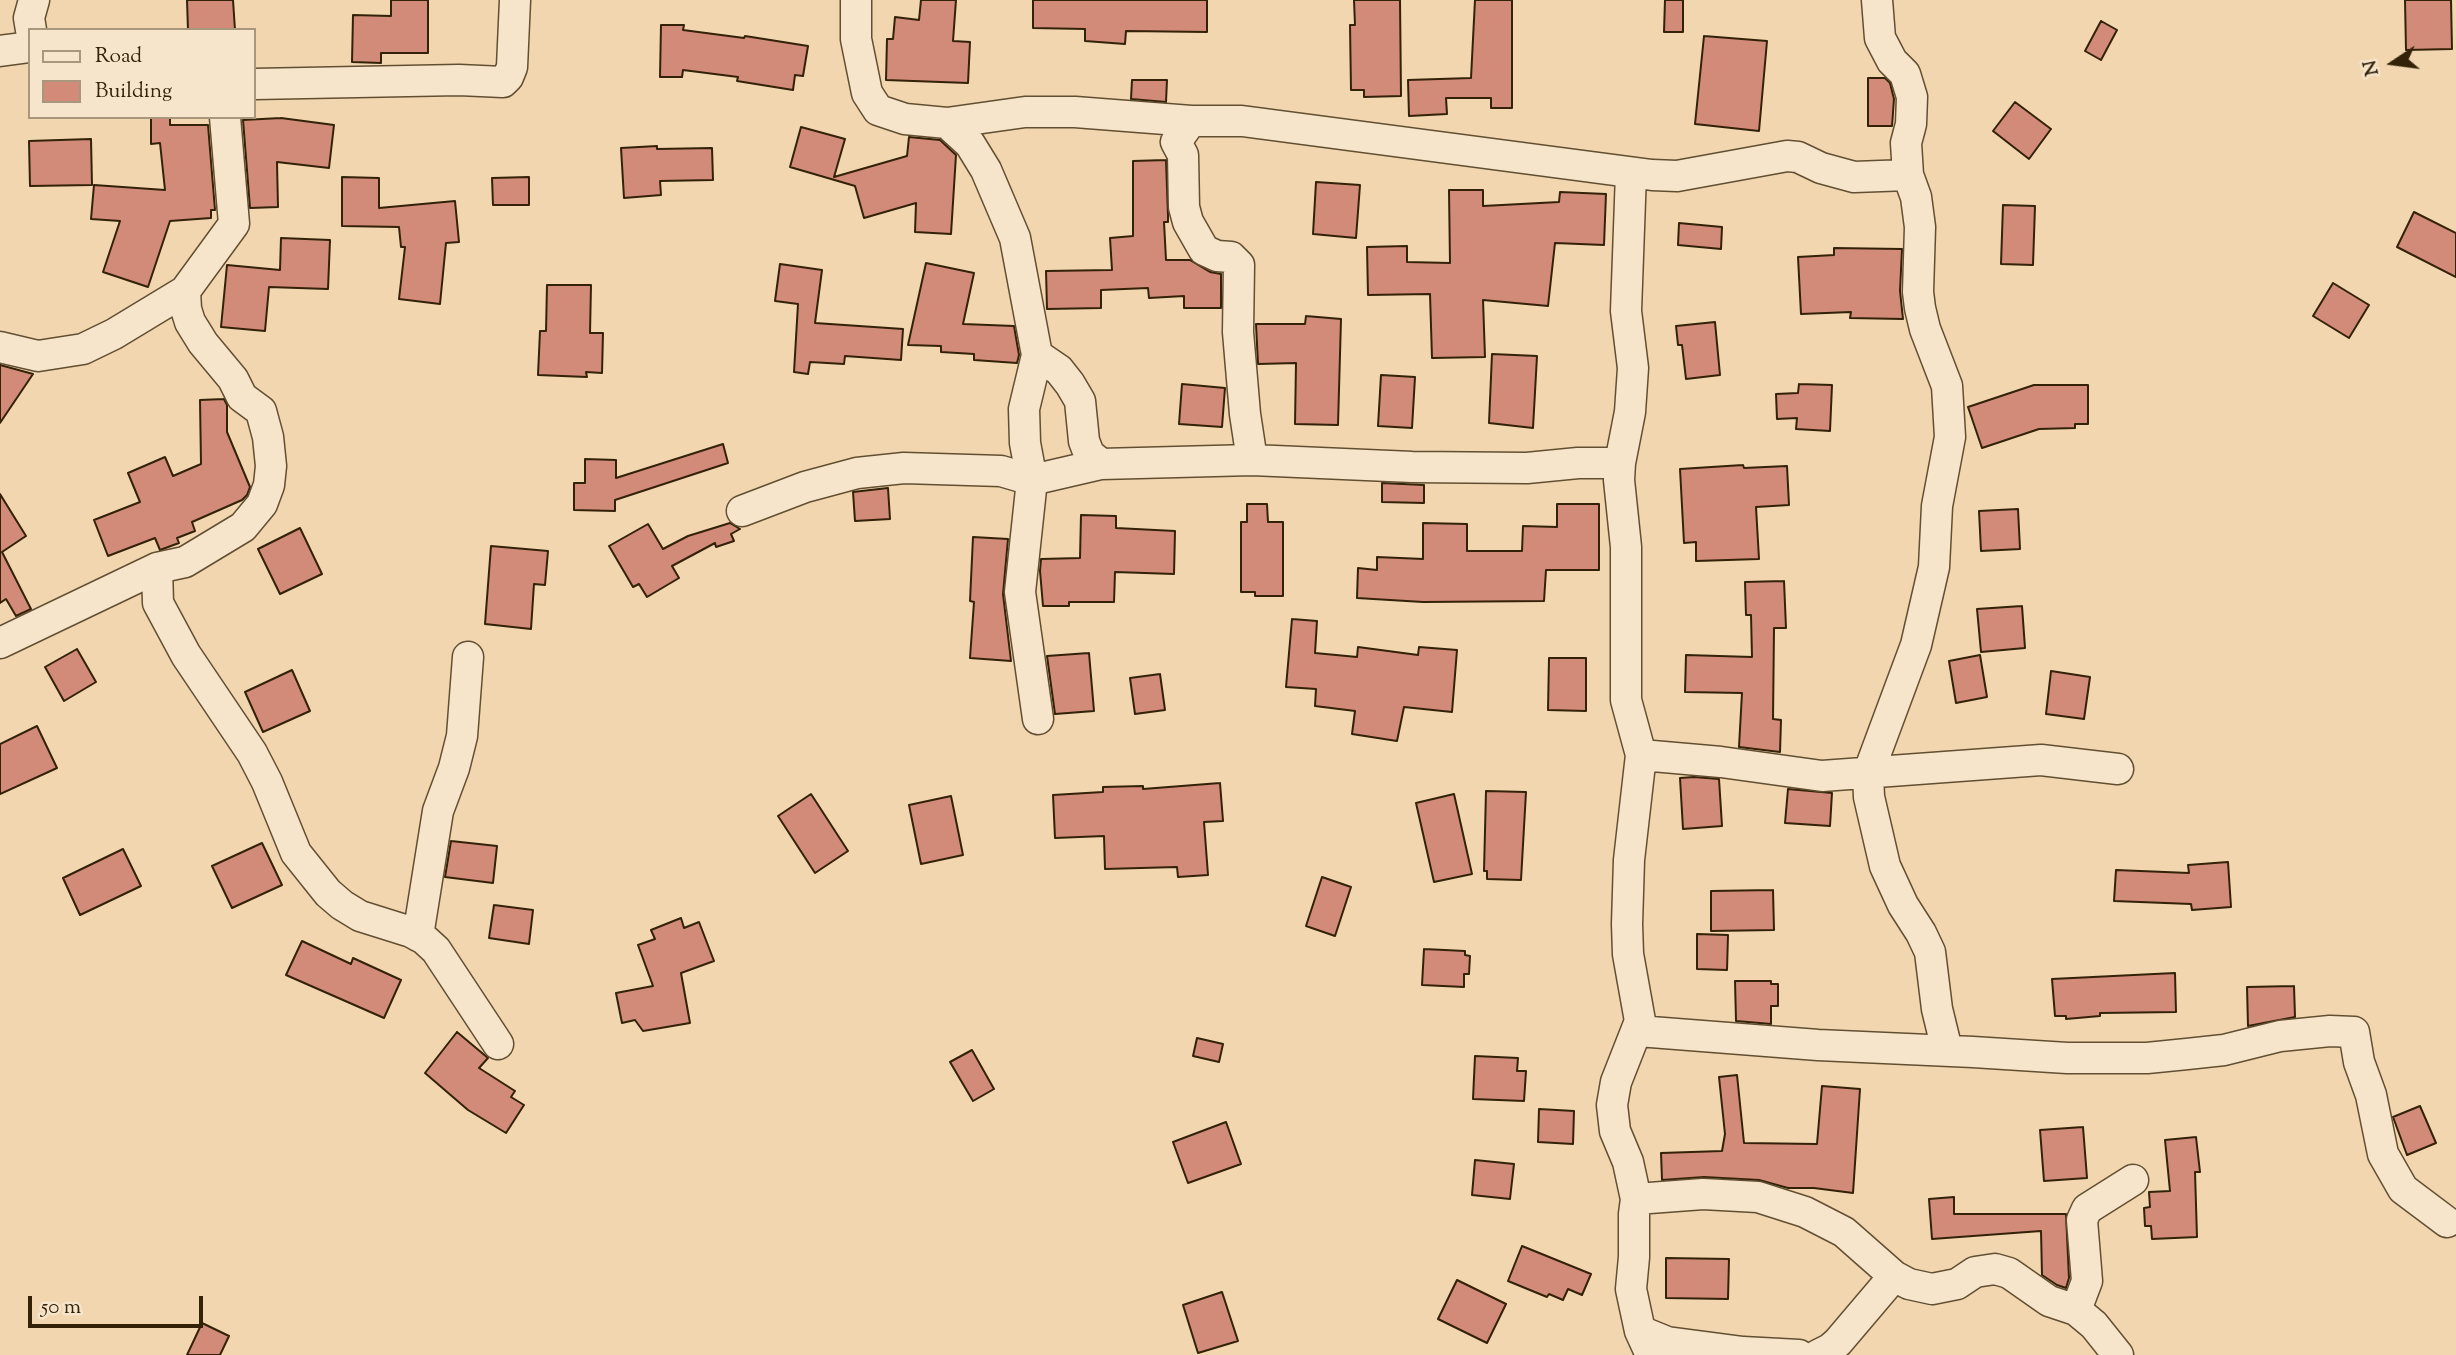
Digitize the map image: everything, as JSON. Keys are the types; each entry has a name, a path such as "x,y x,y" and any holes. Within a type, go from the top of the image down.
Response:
{"street":[{"path":"30,28 29,18 34,0"},
{"path":"256,83 459,80 503,82 508,78 512,67 515,0"},
{"path":"856,0 856,38 867,93 878,110 905,119 947,123 1025,112 1075,111 1191,121 1242,121 1631,173 1677,176 1787,156 1798,157 1821,168 1854,177 1908,175"},
{"path":"1877,0 1880,38 1892,61 1905,74 1912,97 1911,124 1906,143 1908,175 1916,197 1920,227 1918,292 1925,329 1947,386 1950,437 1937,506 1934,567 1916,645 1868,774 1873,819 1885,866 1903,905 1922,933 1930,952 1937,1009 1947,1050"},
{"path":"0,51 28,47"},
{"path":"0,346 38,356 83,349 114,334 186,291 234,223 225,119"},
{"path":"1191,121 1176,142 1182,155 1188,222 1204,250 1217,256 1236,259 1239,265 1238,332 1252,460"},
{"path":"947,123 970,144 986,170 1015,239 1037,355 1024,409 1025,443 1032,480 1020,592 1038,719"},
{"path":"1631,173 1626,311 1633,368 1630,412 1620,463 1620,490 1626,547 1626,700 1642,755 1629,860 1627,924 1628,954 1640,1021 1616,1083 1612,1105 1615,1131 1628,1163 1636,1199 1631,1289 1646,1343 1667,1342 1743,1352 1799,1355"},
{"path":"0,643 157,568 185,562 243,527 262,504 269,485 271,466 268,437 261,411 242,397 233,379 203,344 190,322 186,309 186,291"},
{"path":"1037,355 1059,370 1080,401 1084,442 1089,454 1101,464"},
{"path":"742,510 805,487 857,473 904,468 1001,471 1032,480 1101,464 1252,460 1412,467 1527,468 1578,463 1620,463"},
{"path":"157,568 158,603 186,655 252,753 296,853 328,893 342,905 360,916 418,936 436,950 498,1044"},
{"path":"418,936 438,811 454,768 462,736 468,657"},
{"path":"1642,755 1721,762 1822,776 2041,760 2118,769"},
{"path":"1638,1031 1818,1045 2067,1058 2147,1058 2224,1050 2280,1035 2354,1032 2383,1154 2403,1189 2447,1222"},
{"path":"2076,1310 2087,1281 2082,1220 2087,1209 2133,1180"},
{"path":"1636,1199 1703,1194 1770,1200 1805,1212 1844,1232 1894,1276 1909,1284 1943,1288 1957,1284 1975,1272 1995,1269 2009,1273 2049,1301 2076,1310 2094,1325 2118,1355"},
{"path":"1818,1355 1838,1342 1894,1276"}],"building":[{"path":"187,0 233,0 235,28 188,28"},
{"path":"391,0 428,0 428,53 381,53 381,63 352,62 353,15 391,16"},
{"path":"921,0 956,0 953,41 970,42 968,83 886,80 887,39 893,39 895,17 919,20"},
{"path":"1033,0 1207,0 1207,32 1126,31 1125,44 1085,41 1085,29 1033,28"},
{"path":"1354,0 1400,0 1401,96 1364,97 1364,90 1351,90 1350,25 1355,25"},
{"path":"1475,0 1512,0 1512,108 1491,108 1491,98 1446,98 1447,114 1409,116 1408,80 1471,78"},
{"path":"1665,0 1683,0 1683,32 1664,32"},
{"path":"2405,0 2451,0 2452,49 2406,50"},
{"path":"2101,21 2117,30 2101,60 2085,51"},
{"path":"661,25 684,25 683,30 808,46 803,76 795,75 793,90 737,81 738,77 683,70 682,77 660,77"},
{"path":"1704,36 1767,41 1759,131 1695,124"},
{"path":"1868,78 1885,78 1890,83 1894,99 1892,126 1868,126"},
{"path":"1132,80 1167,80 1166,102 1131,99"},
{"path":"2015,102 2051,129 2029,159 1993,131"},
{"path":"281,118 334,125 329,168 277,162 278,207 250,208 243,120"},
{"path":"151,119 170,119 170,125 208,125 215,210 211,210 211,218 170,221 148,287 103,272 120,221 91,219 94,185 165,190 160,143 151,144"},
{"path":"801,127 845,139 834,177 907,156 909,137 940,140 956,155 951,234 915,232 916,203 864,218 855,186 790,167"},
{"path":"91,139 92,185 30,186 29,141"},
{"path":"657,146 657,149 712,148 713,180 660,181 661,195 624,198 621,148"},
{"path":"1166,160 1166,260 1190,260 1210,272 1221,274 1221,308 1184,308 1184,296 1149,298 1148,288 1101,290 1101,308 1047,309 1046,271 1112,270 1110,238 1133,236 1133,161"},
{"path":"342,177 379,178 379,208 455,201 459,242 446,243 440,304 399,299 405,247 401,247 399,227 342,226"},
{"path":"529,177 529,205 493,205 492,178"},
{"path":"1316,182 1360,185 1356,238 1313,234"},
{"path":"1449,190 1483,190 1483,206 1559,202 1560,192 1606,194 1604,245 1555,243 1548,306 1483,300 1485,357 1432,358 1430,294 1368,295 1367,247 1407,246 1407,262 1450,263"},
{"path":"2003,205 2035,206 2033,265 2001,264"},
{"path":"2414,212 2456,233 2456,277 2397,247"},
{"path":"1679,223 1722,227 1721,249 1678,245"},
{"path":"281,238 330,240 328,289 269,287 265,331 221,327 227,265 280,270"},
{"path":"1834,248 1902,249 1900,291 1903,319 1850,318 1851,312 1801,314 1798,257 1834,255"},
{"path":"926,263 974,273 963,324 1014,326 1019,355 1017,363 974,360 974,354 941,352 941,346 908,345"},
{"path":"780,264 822,270 815,323 903,329 901,360 845,356 844,364 810,362 808,374 794,372 798,304 775,301"},
{"path":"2333,283 2369,305 2349,338 2313,316"},
{"path":"547,285 591,285 590,333 603,333 602,373 586,372 587,377 538,375 540,331 546,331"},
{"path":"1306,316 1341,319 1338,425 1295,424 1296,363 1258,364 1256,324 1305,324"},
{"path":"1715,322 1720,375 1686,379 1682,345 1678,345 1676,326"},
{"path":"1492,354 1537,356 1533,428 1489,423"},
{"path":"0,365 33,374 0,423"},
{"path":"1381,375 1415,377 1412,428 1378,426"},
{"path":"1182,384 1225,388 1222,427 1179,424"},
{"path":"1799,384 1832,385 1830,431 1796,429 1797,418 1777,419 1776,394 1798,393"},
{"path":"2034,385 2088,385 2088,424 2075,424 2075,428 2039,429 1982,448 1968,407"},
{"path":"224,399 227,405 227,432 250,487 247,495 242,500 192,522 195,531 177,538 179,543 160,550 155,538 108,556 94,520 140,502 128,473 165,457 173,476 201,464 200,400"},
{"path":"723,444 728,463 615,500 615,511 574,510 574,483 585,483 585,459 616,460 616,478"},
{"path":"1743,465 1744,468 1787,466 1789,505 1756,507 1759,559 1696,561 1696,542 1684,543 1680,469"},
{"path":"1382,483 1424,485 1424,503 1382,502"},
{"path":"888,488 890,519 855,521 853,492"},
{"path":"0,494 26,536 2,552 31,609 16,616 6,599 0,603"},
{"path":"1247,504 1267,504 1268,522 1283,522 1283,596 1255,596 1255,592 1241,592 1241,522 1247,522"},
{"path":"1557,504 1599,504 1599,570 1546,570 1544,601 1423,602 1357,598 1358,568 1377,570 1377,557 1423,559 1423,523 1467,524 1467,551 1522,551 1523,526 1557,527"},
{"path":"2018,509 2020,549 1981,551 1979,511"},
{"path":"1081,515 1116,516 1116,528 1175,531 1174,574 1115,572 1114,602 1069,602 1069,606 1043,606 1041,559 1080,558"},
{"path":"730,523 740,529 731,534 734,541 716,547 715,543 672,566 679,578 647,597 639,584 633,587 609,546 648,524 663,549 688,536"},
{"path":"300,528 322,574 280,594 258,549"},
{"path":"973,537 1008,539 1003,594 1011,661 970,658 974,602 970,601"},
{"path":"491,546 548,551 545,585 534,584 531,629 485,624"},
{"path":"1784,581 1786,628 1774,628 1773,719 1781,720 1780,752 1739,747 1742,693 1685,692 1686,655 1752,657 1751,615 1746,615 1745,582"},
{"path":"2022,606 2025,648 1981,652 1977,609"},
{"path":"1292,619 1317,621 1315,653 1357,657 1358,647 1418,655 1419,647 1457,650 1452,712 1404,707 1397,741 1352,734 1355,711 1315,706 1316,689 1286,687"},
{"path":"77,649 96,682 64,701 45,667"},
{"path":"1089,653 1094,711 1055,714 1047,656"},
{"path":"1980,655 1987,697 1956,703 1949,661"},
{"path":"1549,658 1586,658 1586,711 1548,710"},
{"path":"292,670 310,711 263,732 245,692"},
{"path":"2051,671 2090,677 2084,719 2046,714"},
{"path":"1160,674 1165,710 1135,714 1130,678"},
{"path":"37,726 57,768 0,794 0,744"},
{"path":"1680,778 1719,779 1722,826 1683,829"},
{"path":"1220,783 1223,821 1204,822 1208,875 1178,877 1177,867 1105,869 1104,836 1055,838 1053,795 1103,792 1103,787 1143,786 1143,789"},
{"path":"1788,789 1832,793 1830,826 1785,823"},
{"path":"1486,791 1526,792 1521,880 1487,879 1487,871 1484,871"},
{"path":"811,794 848,851 815,873 778,816"},
{"path":"1454,794 1472,874 1434,882 1416,803"},
{"path":"951,796 963,855 921,864 909,805"},
{"path":"451,841 497,846 493,883 445,877"},
{"path":"262,843 282,885 232,908 212,866"},
{"path":"123,849 141,886 80,915 63,878"},
{"path":"2228,862 2231,907 2192,910 2191,904 2114,901 2116,870 2189,873 2188,865"},
{"path":"1322,877 1351,887 1335,936 1306,926"},
{"path":"1773,890 1774,930 1711,931 1711,891"},
{"path":"494,905 533,910 529,944 489,938"},
{"path":"681,918 684,928 699,922 714,961 681,973 690,1023 643,1031 635,1020 622,1023 616,993 653,986 638,945 655,939 651,930"},
{"path":"1697,934 1728,935 1727,970 1697,969"},
{"path":"302,941 351,964 353,958 401,980 384,1018 286,975"},
{"path":"1424,949 1465,951 1465,955 1470,956 1469,974 1464,974 1464,987 1422,985"},
{"path":"2175,973 2176,1012 2100,1013 2100,1016 2066,1019 2066,1016 2055,1016 2052,979"},
{"path":"1735,981 1771,981 1771,984 1778,984 1778,1006 1771,1006 1771,1024 1736,1021"},
{"path":"2294,986 2295,1017 2248,1026 2247,987"},
{"path":"457,1032 488,1058 479,1068 515,1091 511,1097 524,1105 506,1133 468,1110 425,1073"},
{"path":"1197,1038 1223,1044 1219,1062 1193,1056"},
{"path":"972,1050 994,1089 973,1101 950,1062"},
{"path":"1475,1056 1518,1058 1517,1071 1526,1071 1524,1101 1473,1099"},
{"path":"1737,1075 1744,1143 1817,1144 1822,1086 1860,1089 1853,1193 1788,1188 1759,1180 1704,1177 1662,1180 1661,1153 1722,1151 1725,1134 1719,1077"},
{"path":"2420,1106 2436,1143 2407,1155 2393,1117"},
{"path":"1539,1109 1574,1111 1573,1144 1538,1142"},
{"path":"1226,1122 1241,1164 1188,1183 1173,1142"},
{"path":"2083,1127 2087,1178 2044,1181 2040,1130"},
{"path":"2196,1137 2200,1172 2195,1172 2197,1237 2152,1239 2151,1226 2145,1226 2144,1208 2150,1207 2149,1192 2170,1191 2165,1140"},
{"path":"1475,1160 1514,1164 1510,1199 1472,1195"},
{"path":"1954,1197 1954,1214 2066,1214 2069,1278 2066,1288 2042,1275 2041,1231 1932,1239 1929,1199"},
{"path":"1522,1246 1591,1274 1582,1295 1568,1289 1563,1300 1549,1294 1547,1297 1508,1281"},
{"path":"1666,1258 1729,1259 1728,1299 1666,1298"},
{"path":"1457,1280 1506,1304 1487,1343 1438,1319"},
{"path":"1222,1292 1238,1341 1198,1353 1183,1305"},
{"path":"202,1323 229,1336 220,1355 187,1355"}]}
